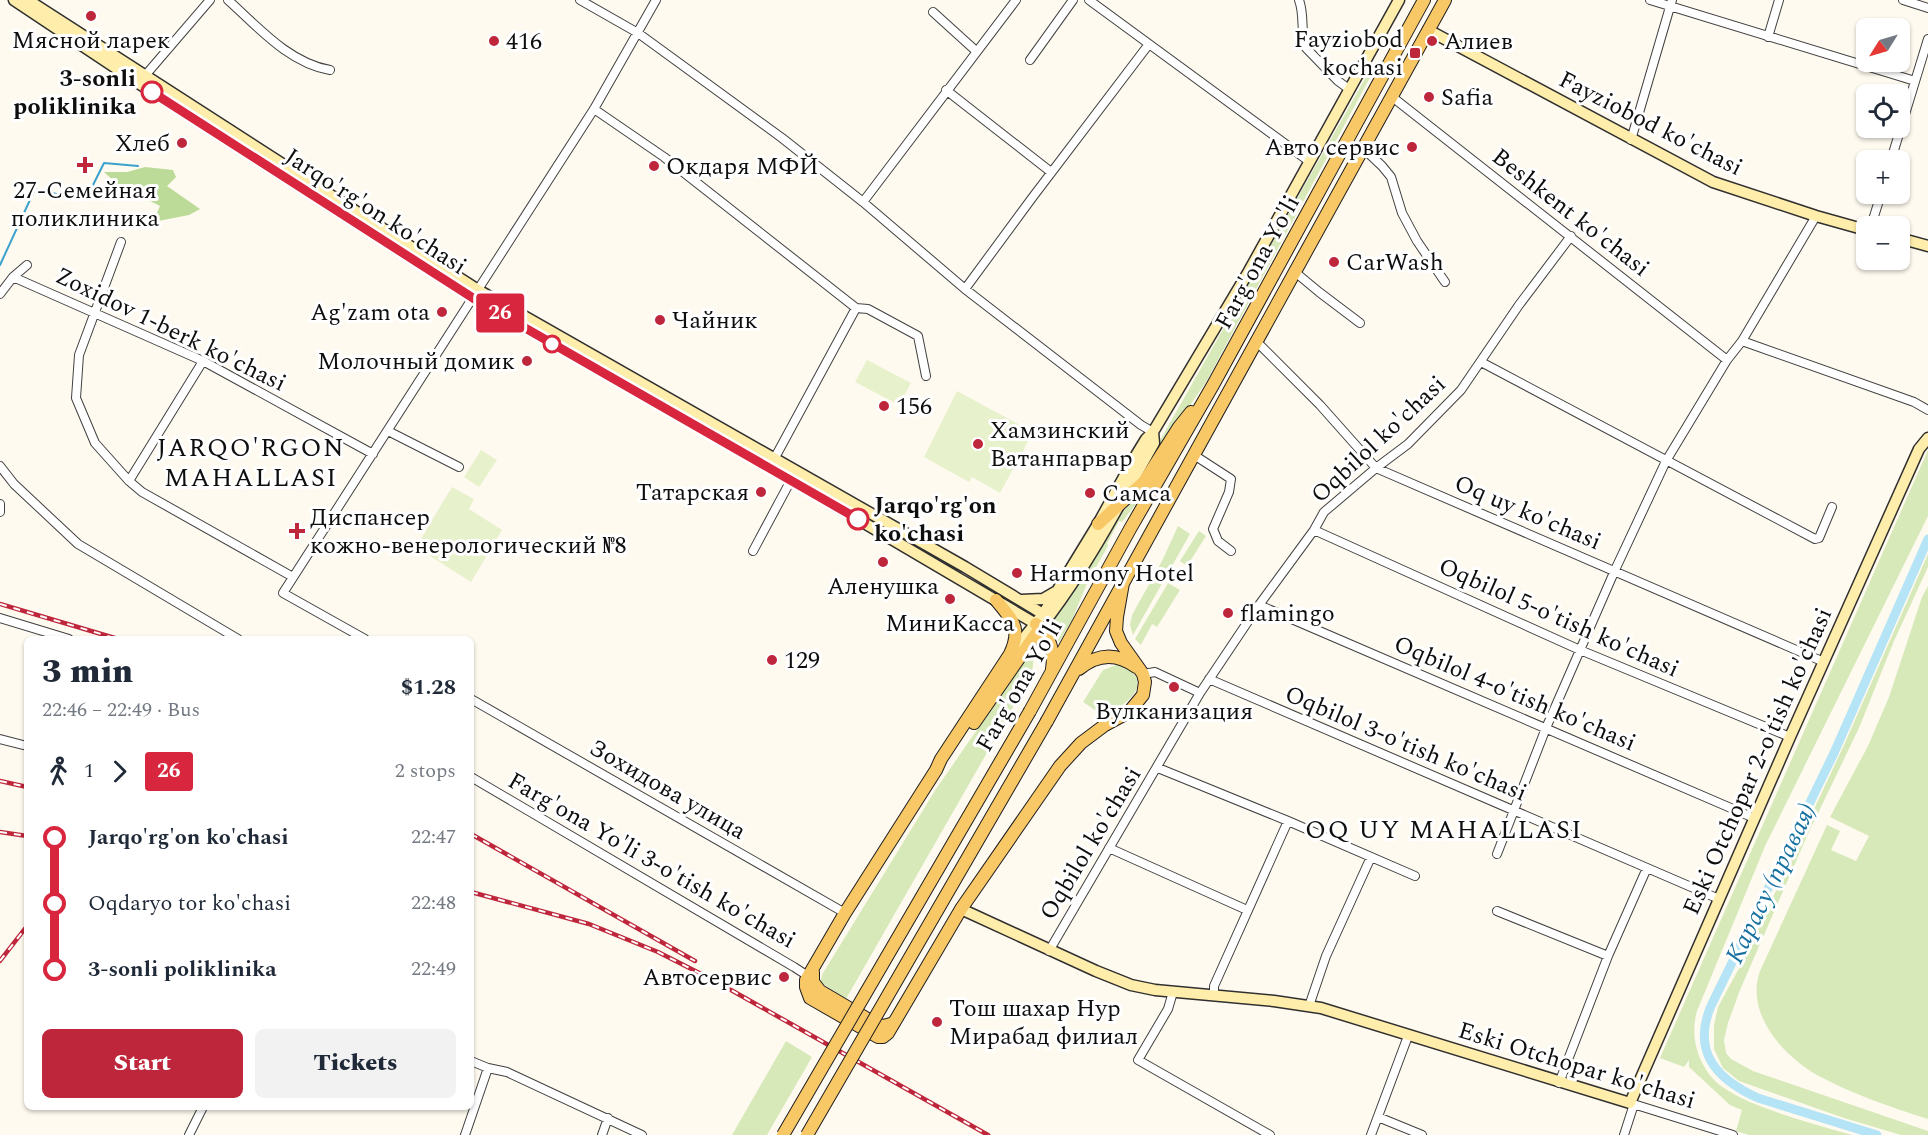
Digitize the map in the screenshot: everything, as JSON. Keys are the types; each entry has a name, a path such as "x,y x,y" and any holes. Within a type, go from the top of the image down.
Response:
{"main road":[{"name":"Farg'ona Yo'li","path":"783,1135 1030,711 1130,529 1213,385 1424,0"},
{"name":"Farg'ona Yo'li","path":"807,1135 1073,677 1445,0"},
{"path":"1098,524 1144,482 1179,427 1213,385"},
{"path":"996,600 1011,619 1017,632 1010,654 845,913 811,974 820,991 876,1024 884,1026 894,1023 961,909 1069,755 1092,734 1129,712 1140,701 1144,689 1143,674 1121,643 1116,631 1123,583"},
{"path":"936,770 947,762 1040,622 1053,650 1051,673"},
{"path":"1073,677 1087,663 1099,657 1111,656 1131,663 1143,674"}],"street":[{"name":"Jarqo'rg'on ko'chasi","path":"14,0 476,294 771,463 1021,600 1040,622"},
{"name":"Jarqo'rg'on ko'chasi","path":"28,0 142,80"},
{"path":"142,80 210,0"},
{"path":"228,0 293,56 317,68 330,70"},
{"path":"580,0 638,33 782,138 863,202 965,289 1153,432"},
{"path":"359,636 283,593 594,109 656,0"},
{"path":"863,202 1016,0"},
{"path":"1030,60 1073,0"},
{"path":"1089,0 1310,162"},
{"path":"1299,0 1303,10 1303,41 1306,48 1338,81 1349,89"},
{"name":"Farg'ona Yo'li","path":"1040,622 1135,457 1153,432 1239,288 1399,0"},
{"path":"1650,0 1672,3 1768,37 1915,81"},
{"path":"1768,37 1779,0"},
{"path":"1903,0 1928,8"},
{"path":"1631,140 1672,3"},
{"path":"933,12 976,51"},
{"name":"Fayziobod ko'chasi","path":"1428,30 1713,182 1856,227"},
{"path":"1894,150 1928,39"},
{"path":"965,289 1149,44"},
{"path":"946,90 1052,172"},
{"name":"Beshkent ko'chasi","path":"1391,96 1727,360"},
{"path":"594,109 664,157 856,308 868,309 918,336 926,376"},
{"path":"1363,148 1391,177 1402,213 1417,241 1445,282"},
{"path":"1497,854 1546,728 1615,570 1666,461 1727,360 1742,341 1816,216"},
{"name":"Oqbilol ko'chasi","path":"1049,951 1200,693 1259,605 1314,530 1324,512 1408,444 1461,390 1519,304 1571,236"},
{"path":"1910,241 1928,246"},
{"path":"121,242 78,355 75,398 95,443 129,482 142,492 293,577"},
{"path":"0,294 13,277 27,265"},
{"path":"1295,272 1360,323"},
{"name":"Zoxidov 1-berk ko'chasi","path":"13,277 203,361 373,454"},
{"path":"771,463 856,308"},
{"path":"1742,341 1914,402 1928,410"},
{"name":"Oq uy ko'chasi","path":"1257,342 1320,405 1376,468 1824,662"},
{"path":"129,482 203,361"},
{"path":"1481,362 1815,539 1819,538 1832,507"},
{"path":"388,431 459,467"},
{"name":"Farg'ona Yo'li","path":"1010,654 1040,622 1078,575 1154,443 1153,432"},
{"name":"Eski Otchopar 2-o'tish ko'chasi","path":"1624,1135 1632,1104 1754,818 1919,449 1928,438"},
{"path":"1194,455 1231,479 1229,492 1213,529 1218,541 1231,551"},
{"name":"Jarqo'rg'on ko'chasi","path":"771,463 791,480 996,600 1040,622"},
{"path":"0,466 14,484 78,544 233,636"},
{"path":"753,551 791,480"},
{"path":"0,504 0,512"},
{"name":"Oqbilol 5-o'tish ko'chasi","path":"1314,530 1580,650 1790,737"},
{"path":"1021,600 1043,599 1056,591"},
{"name":"Oqbilol 4-o'tish ko'chasi","path":"1259,605 1754,818"},
{"path":"0,618 59,636"},
{"path":"1143,674 1155,672 1200,693"},
{"name":"Oqbilol 3-o'tish ko'chasi","path":"1209,679 1719,899"},
{"name":"Зохидова улица","path":"474,701 845,913"},
{"path":"0,739 24,745"},
{"path":"1158,768 1415,876"},
{"name":"Farg'ona Yo'li 3-o'tish ko'chasi","path":"474,779 811,974"},
{"path":"1214,995 1214,986 1288,821"},
{"path":"1109,848 1248,910"},
{"path":"1309,1006 1326,956 1371,857"},
{"path":"1559,1083 1608,956 1647,868"},
{"name":"Eski Otchopar ko'chasi","path":"961,909 1049,951 1126,983 1173,992 1309,1006 1733,1135"},
{"path":"1497,911 1608,956"},
{"path":"1173,992 1168,1009 1138,1060 1270,1135"},
{"path":"1371,1135 1408,1036"},
{"path":"474,1061 488,1068 507,1072 642,1135"},
{"path":"474,1109 488,1068"},
{"path":"189,1135 202,1110"},
{"path":"465,1135 474,1110"},
{"path":"1378,1117 1422,1135"},
{"path":"602,1135 608,1118"}],"green space":[{"path":"1370,70 1373,72 1206,382 1133,488"},
{"path":"145,167 173,170 176,177 167,186 200,209 189,215 153,222 160,206 117,184 104,172 127,172"},
{"path":"867,360 911,383 899,405 855,382"},
{"name":"Хамзинский Ватанпарвар","path":"957,391 1033,432 1000,493 972,477 969,482 924,457"},
{"path":"481,450 497,460 479,487 464,477"},
{"path":"1928,450 1928,516 1766,844 1697,1011 1695,1021 1695,1042 1702,1062 1713,1079 1721,1086 1766,1108 1852,1135 1749,1135 1736,1131 1742,1110 1730,1105 1689,1067 1689,1060 1684,1067 1660,1058"},
{"path":"1153,477 1122,522 1119,521 1088,581 1072,620 1059,642 1050,625 1082,577 1114,522"},
{"path":"452,487 474,499 469,509 502,530 471,582 416,547"},
{"path":"1178,526 1190,534 1133,635 1130,625 1132,615 1162,561"},
{"path":"1199,531 1206,536 1187,566 1180,561"},
{"path":"1928,554 1928,567 1894,641 1859,728 1808,834 1740,990 1724,1040 1726,1053 1731,1059 1753,1071 1928,1131 1928,1135 1901,1135 1844,1118 1739,1081 1723,1068 1714,1049 1714,1025 1718,1007 1744,959 1844,745"},
{"path":"1168,583 1180,590 1157,627 1152,624 1141,645 1135,639"},
{"path":"1928,586 1928,1119 1857,1094 1804,1067 1791,1056 1770,1031 1762,1017 1757,987 1760,971 1827,825 1840,831 1831,850 1856,861 1869,836 1830,817 1868,746 1889,697 1922,597"},
{"path":"1035,646 1032,674 846,999 820,982 823,973 936,789"},
{"path":"1119,664 1136,678 1135,692 1122,706 1104,716 1083,702 1103,670"},
{"path":"786,1041 812,1057 767,1135 732,1135"}],"waterway":[{"path":"0,265 35,189 65,196 89,193 104,163 138,166"},
{"name":"Карасу (правая)","path":"1877,1135 1758,1098 1744,1091 1731,1083 1712,1063 1704,1038 1711,1006 1834,753 1928,539"}],"railway":[{"path":"0,604 108,636"},
{"path":"0,781 24,786"},
{"path":"0,832 24,836"},
{"path":"474,836 695,961"},
{"path":"474,893 589,924 658,952 715,981 988,1135"},
{"path":"0,961 24,930"}],"bus line":[{"name":"26","path":"152,92 473,298 858,519"}],"place":[{"name":"Мясной ларек","path":"91,16"},
{"name":"416","path":"494,41"},
{"name":"Алиев","path":"1432,41"},
{"name":"Fayziobod kochasi","path":"1415,53"},
{"name":"3-sonli poliklinika","path":"152,92"},
{"name":"Safia","path":"1429,97"},
{"name":"Хлеб","path":"182,143"},
{"name":"Авто сервис","path":"1412,147"},
{"name":"27-Семейная поликлиника","path":"85,165"},
{"name":"Окдаря МФЙ","path":"654,166"},
{"name":"CarWash","path":"1334,262"},
{"name":"Ag'zam ota","path":"442,312"},
{"name":"Чайник","path":"660,320"},
{"name":"Молочный домик","path":"527,361"},
{"name":"156","path":"884,406"},
{"name":"Хамзинский Ватанпарвар","path":"978,444"},
{"name":"Татарская","path":"761,492"},
{"name":"Самса","path":"1090,493"},
{"name":"Jarqo'rg'on ko'chasi","path":"858,519"},
{"name":"Диспансер кожно-венерологический №8","path":"297,531"},
{"name":"Аленушка","path":"883,562"},
{"name":"Harmony Hotel","path":"1017,573"},
{"name":"МиниКасса","path":"950,599"},
{"name":"flamingo","path":"1228,613"},
{"name":"129","path":"772,660"},
{"name":"Вулканизация","path":"1174,687"},
{"name":"Автосервис","path":"784,977"},
{"name":"Тош шахар Нур Мирабад филиал","path":"937,1022"}],"district":[{"name":"JARQO'RGON MAHALLASI","path":"251,462"},
{"name":"OQ UY MAHALLASI","path":"1444,829"}]}
